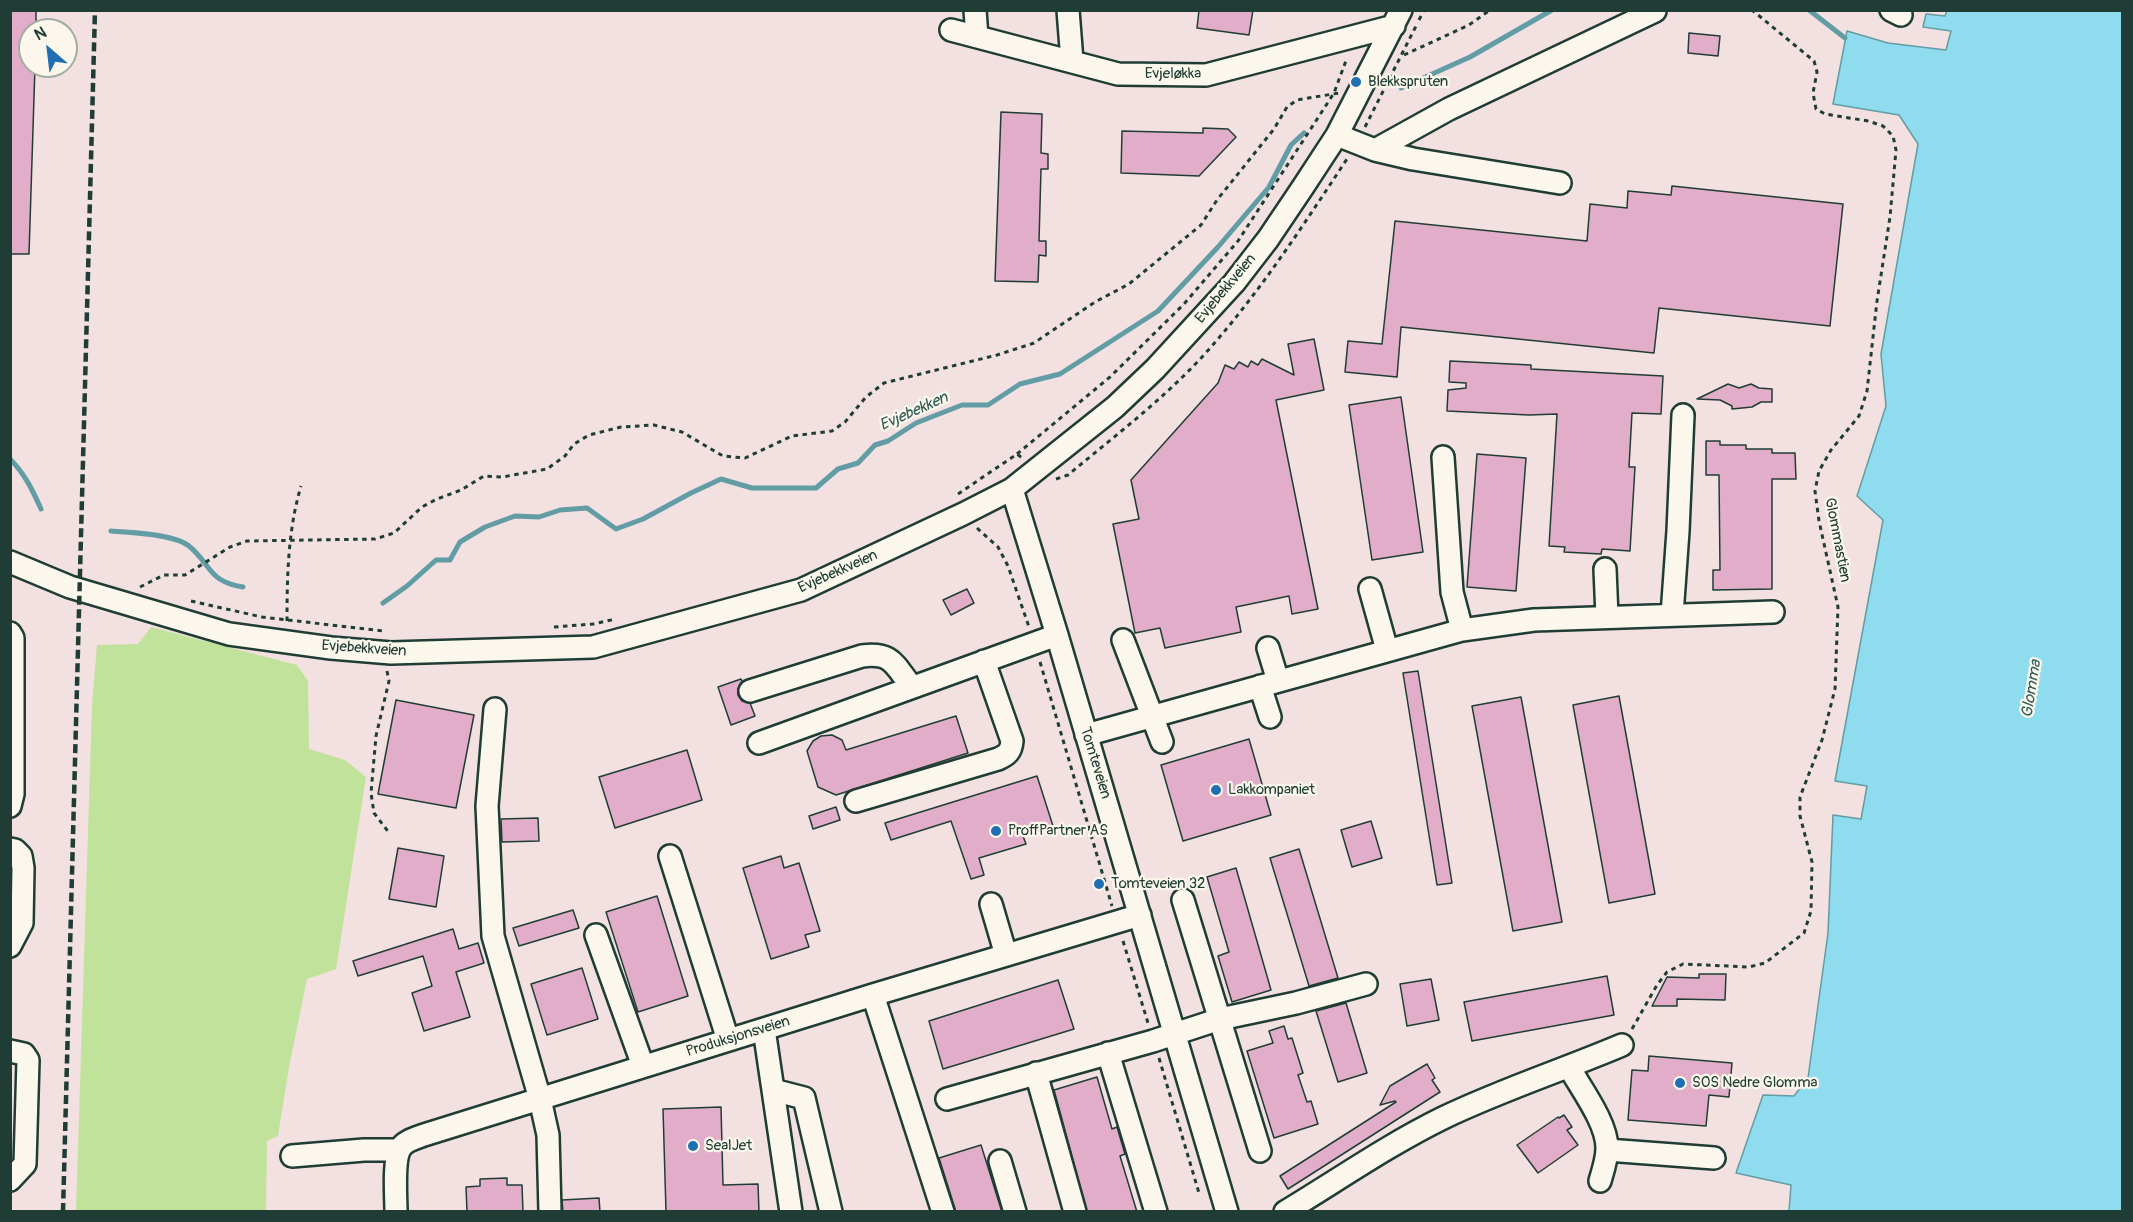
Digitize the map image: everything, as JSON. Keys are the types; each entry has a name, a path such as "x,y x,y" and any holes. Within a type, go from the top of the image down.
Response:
{"street":[{"path":"975,10 977,37"},
{"path":"1068,10 1072,61"},
{"path":"1366,146 1655,11"},
{"name":"Evjeløkka","path":"951,30 1118,74 1206,75 1355,37 1398,18"},
{"name":"Evjebekkveien","path":"10,562 70,587 229,634 292,642 381,642 391,653 593,646 801,590 1012,489 1115,407 1155,369 1234,283 1268,239 1337,135 1398,18"},
{"path":"1337,135 1413,159 1560,183"},
{"path":"1671,615 1678,531 1683,415"},
{"path":"1443,457 1452,592 1462,630"},
{"name":"Tomteveien","path":"1012,489 1227,1212"},
{"path":"1605,569 1607,617"},
{"path":"1370,589 1387,650"},
{"path":"1086,735 1462,630 1534,620 1773,612"},
{"path":"10,633 13,638 14,794 10,806"},
{"path":"759,743 1057,635"},
{"path":"1123,640 1162,742"},
{"path":"1268,648 1270,717"},
{"path":"750,691 862,656 879,654 890,660 912,687"},
{"path":"856,801 998,759 1007,754 1011,749 1012,741 984,661"},
{"path":"495,709 487,806 493,936 540,1099 548,1135 550,1212"},
{"path":"10,849 15,850 21,856 17,868 22,923 10,946"},
{"path":"670,856 729,1040"},
{"path":"1183,900 1260,1151"},
{"path":"991,904 1006,955"},
{"name":"Produksjonsveien","path":"399,1150 407,1142 424,1135 873,995 1140,915"},
{"path":"597,934 643,1066"},
{"path":"947,1099 1153,1041 1220,1019 1296,1003 1366,984"},
{"path":"873,995 943,1212"},
{"path":"764,1029 791,1212"},
{"path":"1285,1212 1394,1145 1442,1119 1495,1095 1622,1045"},
{"path":"10,1051 20,1051 28,1060 25,1164 10,1180"},
{"path":"1108,1053 1156,1212"},
{"path":"1569,1067 1606,1135 1607,1150 1600,1181"},
{"path":"1036,1073 1075,1212"},
{"path":"774,1090 804,1098 831,1212"},
{"path":"292,1156 364,1150 399,1150 396,1174 396,1212"},
{"path":"1607,1150 1714,1158"},
{"path":"1000,1161 1015,1212"}],"path":[{"path":"1017,454 1049,481 1068,475 1147,409 1210,348 1366,146 1402,56 1424,10"},
{"path":"1402,56 1469,25 1490,10"},
{"name":"Glommastien","path":"1622,1045 1667,972 1683,964 1749,967 1765,963 1804,933 1811,911 1812,862 1800,816 1800,797 1822,740 1835,689 1838,607 1818,521 1815,491 1819,471 1831,450 1859,416 1867,391 1878,291 1890,217 1896,150 1893,136 1883,126 1868,121 1825,114 1816,109 1813,93 1817,72 1814,61 1752,10"},
{"path":"1202,1200 1034,643 1008,566 998,547 950,499 1017,454 1110,377 1184,304 1238,241 1334,93 1355,37"},
{"path":"148,592 136,589 164,575 185,575 230,547 247,541 375,539 394,533 422,507 461,490 484,476 514,475 547,469 565,456 574,444 589,435 621,427 654,425 682,432 723,456 745,458 792,436 831,431 845,422 866,397 884,383 997,355 1034,343 1095,302 1130,285 1201,225 1217,200 1274,129 1287,107 1297,100 1360,91"},
{"path":"292,642 287,620 289,541 294,509 301,486"},
{"path":"182,599 262,617 362,629 381,642 389,681 376,736 372,793 374,813 390,834"},
{"path":"547,628 593,624 627,617"},
{"path":"362,629 381,642"}],"green space":[{"path":"151,627 297,665 308,681 309,749 345,760 366,777 336,969 307,979 278,1136 267,1141 266,1211 76,1211 92,705 97,645 138,644"}],"water":[{"name":"Glomma","path":"1947,10 2122,11 2122,1211 1789,1211 1791,1185 1736,1173 1763,1095 1794,1096 1808,1078 1828,933 1833,815 1861,819 1867,786 1835,781 1883,520 1857,496 1886,406 1881,354 1918,144 1899,115 1833,104 1847,31 1888,43 1946,50 1951,31 1923,27 1926,14 1945,16"}],"building":[{"path":"10,10 36,10 36,18 18,18 18,78 35,78 29,254 10,254"},
{"path":"1199,10 1253,10 1249,35 1197,28"},
{"path":"1689,33 1720,36 1718,56 1688,53"},
{"path":"1001,112 1042,114 1041,153 1048,154 1048,169 1041,169 1039,241 1046,241 1046,256 1039,255 1038,282 995,281"},
{"path":"1203,128 1228,129 1236,137 1199,176 1121,173 1122,131 1203,133"},
{"path":"1672,186 1843,204 1830,326 1659,308 1654,353 1401,327 1397,377 1345,372 1348,341 1382,344 1395,221 1587,241 1590,204 1627,208 1628,191 1671,195"},
{"path":"1314,339 1324,390 1276,400 1318,609 1292,614 1289,596 1236,607 1241,632 1165,648 1160,628 1135,633 1113,524 1139,519 1131,480 1218,383 1225,365 1234,369 1239,362 1248,367 1251,361 1258,365 1262,359 1294,375 1288,344"},
{"path":"1450,361 1531,365 1531,369 1663,376 1661,414 1632,413 1629,467 1635,467 1630,551 1602,549 1601,554 1564,552 1565,547 1549,546 1557,414 1447,411 1448,390 1466,388 1466,383 1449,382"},
{"path":"1728,384 1739,388 1751,384 1759,388 1772,389 1772,402 1761,402 1752,407 1732,409 1732,406 1720,400 1697,399"},
{"path":"1401,397 1423,552 1372,560 1349,405"},
{"path":"1706,441 1720,441 1720,445 1746,445 1746,449 1772,449 1772,453 1795,453 1796,479 1772,479 1772,589 1713,590 1713,570 1720,570 1719,475 1706,475"},
{"path":"1477,454 1526,458 1516,591 1467,587"},
{"path":"967,589 974,603 951,615 943,600"},
{"path":"1418,671 1452,883 1437,885 1403,673"},
{"path":"741,679 738,695 742,701 750,703 755,716 731,725 718,687"},
{"path":"1619,696 1655,894 1609,903 1573,705"},
{"path":"1521,697 1562,922 1513,931 1472,706"},
{"path":"396,700 474,715 456,808 378,794"},
{"path":"956,716 968,753 836,795 818,787 807,751 813,741 821,736 832,735 842,740 846,750"},
{"name":"Lakkompaniet","path":"1249,739 1271,815 1183,841 1161,765"},
{"path":"687,750 702,800 615,828 599,777"},
{"name":"ProffPartner AS","path":"1037,776 1053,826 1023,836 1026,844 979,858 984,875 971,879 951,821 891,840 885,823"},
{"path":"836,807 840,820 813,829 809,816"},
{"path":"538,818 539,841 502,842 501,819"},
{"path":"1371,821 1382,858 1352,867 1341,830"},
{"path":"398,848 444,856 436,907 389,899"},
{"path":"1299,849 1338,978 1309,986 1270,858"},
{"path":"781,856 784,868 799,863 820,931 805,935 809,947 771,959 743,868"},
{"path":"1236,868 1271,990 1232,1002 1218,956 1229,952 1207,877"},
{"path":"657,896 688,996 638,1012 606,912"},
{"path":"573,910 579,928 519,946 513,928"},
{"path":"453,929 459,949 478,943 484,963 456,972 470,1017 424,1031 412,993 432,986 423,956 358,976 353,961"},
{"path":"582,968 598,1019 547,1035 531,984"},
{"path":"1699,974 1726,974 1725,1000 1677,999 1677,1006 1652,1006 1667,977 1699,978"},
{"path":"1607,976 1614,1015 1472,1041 1464,1002"},
{"path":"1431,979 1439,1020 1407,1026 1400,984"},
{"path":"1058,980 1074,1029 943,1069 929,1021"},
{"path":"1346,1003 1367,1073 1338,1082 1316,1011"},
{"path":"1284,1026 1288,1039 1292,1038 1303,1073 1298,1075 1307,1102 1311,1101 1318,1124 1274,1138 1247,1051 1273,1043 1269,1031"},
{"name":"SOS Nedre Glomma","path":"1649,1056 1732,1063 1729,1097 1709,1095 1706,1126 1628,1120 1632,1070 1648,1071"},
{"path":"1427,1064 1435,1078 1432,1080 1440,1092 1288,1189 1280,1176 1396,1102 1380,1105 1390,1086"},
{"path":"1097,1077 1112,1129 1117,1127 1125,1154 1120,1156 1137,1212 1087,1212 1054,1090"},
{"name":"SealJet","path":"721,1107 723,1185 758,1184 759,1212 666,1212 663,1109"},
{"path":"1564,1115 1572,1127 1567,1130 1578,1145 1538,1173 1517,1145"},
{"path":"981,1145 1002,1212 956,1212 939,1158"},
{"path":"507,1178 507,1185 522,1185 523,1212 467,1212 466,1187 480,1186 480,1179"},
{"path":"599,1198 600,1212 563,1212 562,1200"}],"waterway":[{"name":"Evjebekken","path":"1401,88 1470,57 1552,10"},
{"name":"Evjebekken","path":"1809,10 1845,38"},
{"name":"Evjebekken","path":"383,603 407,586 436,560 450,560 460,542 485,527 515,516 539,517 560,510 587,508 616,529 643,519 721,479 752,488 816,488 838,469 858,463 875,445 888,441 916,423 962,405 988,405 1020,384 1060,374 1158,311 1218,247 1269,187 1291,145 1304,133"},
{"path":"10,459 32,489 41,509"},
{"name":"Evjebekken","path":"111,531 152,534 182,542 196,553 216,577 232,585 243,587"}],"railway":[{"path":"63,1212 95,10"}],"place":[{"name":"Blekkspruten","path":"1356,82"},
{"name":"Lakkompaniet","path":"1216,790"},
{"name":"ProffPartner AS","path":"996,831"},
{"name":"Tomteveien 32","path":"1099,884"},
{"name":"SOS Nedre Glomma","path":"1680,1083"},
{"name":"SealJet","path":"693,1146"}]}
